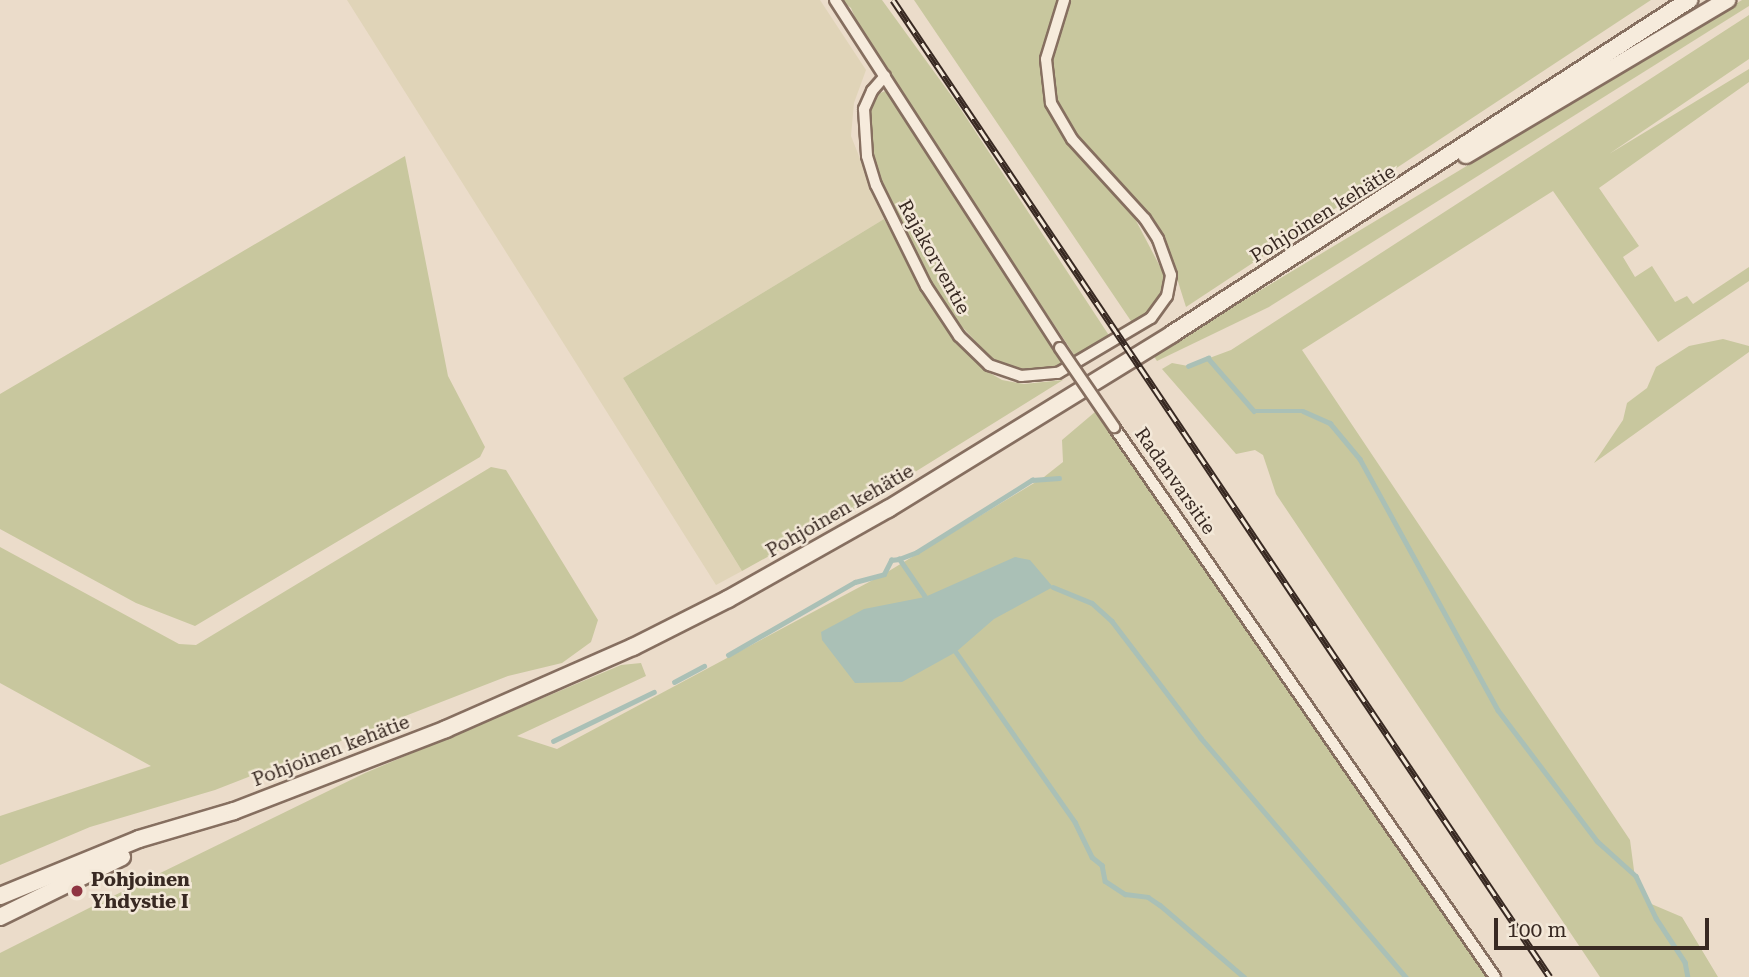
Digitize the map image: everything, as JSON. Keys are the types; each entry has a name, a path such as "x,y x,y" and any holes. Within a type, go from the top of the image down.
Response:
{"main road":[{"name":"Pohjoinen kehätie","path":"1429,172 1456,150 1689,0"},
{"name":"Pohjoinen kehätie","path":"0,917 109,862 507,704 727,599 967,461 1429,172 1597,81 1727,0"},
{"name":"Pohjoinen kehätie","path":"0,896 139,839 234,811"}],"street":[{"name":"Radanvarsitie","path":"835,0 1060,348 1495,977"},
{"name":"Rajakorventie","path":"885,76 872,91 864,109 867,156 876,186 926,286 959,335 989,365 1021,376 1058,373 1151,318 1167,296 1171,275 1158,239 1145,219 1072,139 1051,103 1046,59 1064,0"}],"shaded area":[{"path":"347,0 820,0 866,70 854,103 851,136 884,219 623,378 742,571 716,585"},
{"path":"1015,557 1030,560 1053,587 994,619 956,652 902,682 855,683 822,640 821,632 864,609 925,597"}],"green space":[{"path":"841,0 882,0 956,102 1112,340 1077,359 863,37 851,8"},
{"path":"914,0 1061,0 1042,58 1046,103 1067,140 1132,213 1165,276 1156,306 1133,324"},
{"path":"1069,0 1651,0 1186,307 1168,250 1149,217 1073,133 1054,101 1050,62"},
{"path":"1742,0 1749,0 1749,6 1269,307 1157,361 1153,355"},
{"path":"1749,15 1749,59 1609,154 1749,69 1749,82 1599,188 1639,246 1623,257 1635,277 1652,266 1675,302 1687,296 1693,304 1749,267 1749,281 1658,342 1553,191 1302,350 1630,840 1635,878 1649,903 1682,917 1718,977 1600,977 1276,494 1263,455 1255,450 1236,454 1162,369 1172,363 1188,366 1231,350"},
{"path":"885,91 892,92 993,248 1064,367 1017,372 998,365 947,311 880,185 867,139 870,105 874,96"},
{"path":"405,156 448,376 485,447 480,457 195,626 136,603 0,529 0,394"},
{"path":"884,219 941,321 983,369 1002,380 1024,384 1063,380 865,503 742,571 623,378"},
{"path":"1723,339 1749,346 1749,352 1594,463 1623,420 1627,403 1647,388 1656,367 1689,346"},
{"path":"1095,412 1108,431 1112,429 1278,677 1488,977 0,977 0,953 103,901 365,773 621,665 641,663 646,676 517,736 557,749 884,574 1044,477 1063,462 1062,440"},
{"path":"491,467 506,470 598,620 591,642 562,663 508,676 215,790 90,827 0,865 0,816 151,766 0,683 0,547 179,644 196,645"}],"waterway":[{"path":"1188,366 1208,358 1254,411 1303,411 1330,423 1360,459 1498,710 1597,841 1636,876 1656,918 1685,962 1688,977"},
{"path":"925,597 899,559 917,552 1032,480 1059,478"},
{"path":"728,655 855,582 884,574 891,560 899,559"},
{"path":"1053,587 1092,603 1112,621 1201,738 1406,977"},
{"path":"956,652 1075,822 1092,857 1102,865 1105,881 1125,894 1148,897 1160,905 1244,977"},
{"path":"674,682 704,666"},
{"path":"553,741 654,692"}],"railway":[{"path":"893,0 1550,977"}],"place":[{"name":"Pohjoinen Yhdystie I","path":"77,891"}]}
